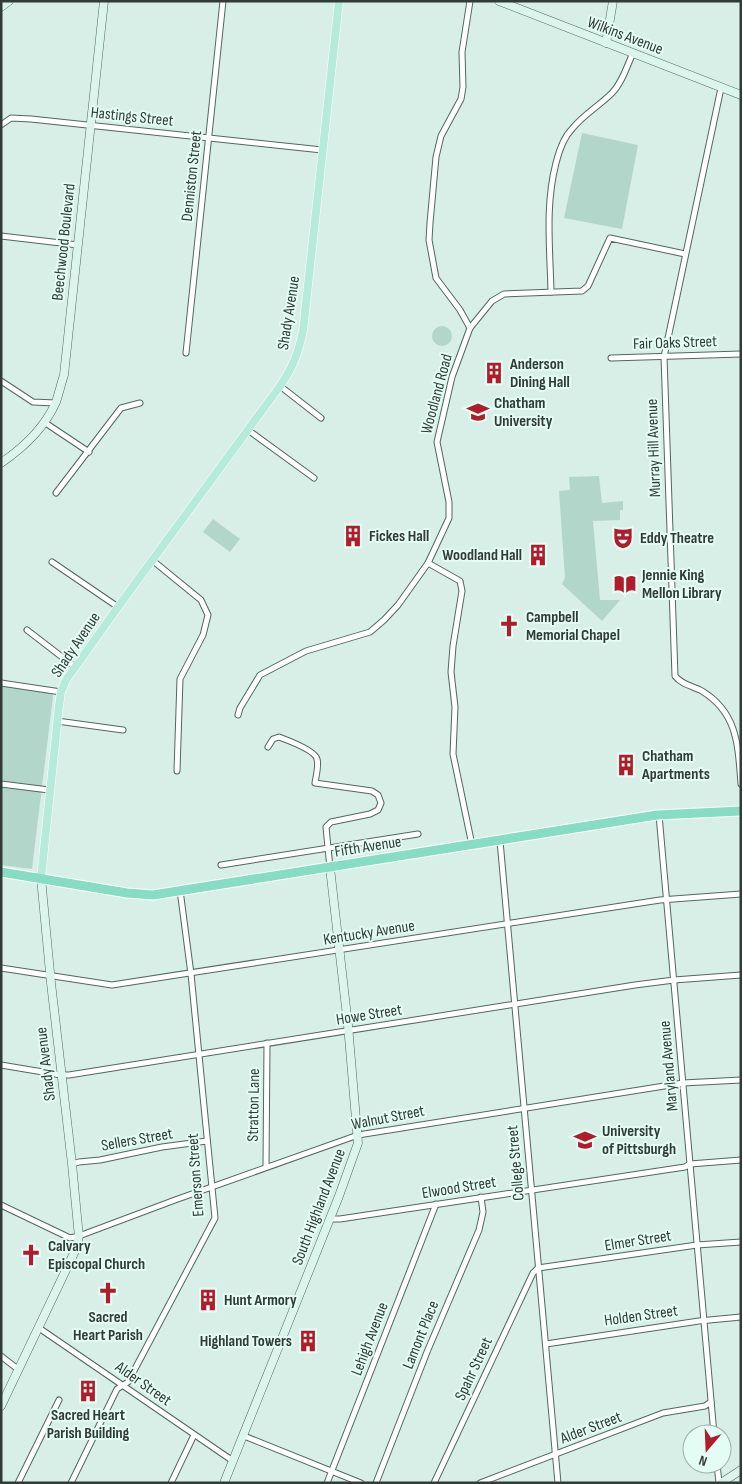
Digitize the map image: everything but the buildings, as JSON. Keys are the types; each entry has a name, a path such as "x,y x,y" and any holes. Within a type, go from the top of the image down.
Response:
{"highway":[{"name":"Fifth Avenue","path":"1,872 153,895 658,815 741,811"}],"main road":[{"path":"1,7 9,1"},
{"name":"Beechwood Boulevard","path":"1,463 19,451 44,422 55,403 64,375 104,1"},
{"name":"Shady Avenue","path":"1,1406 75,1251 79,1236 41,878 61,692 74,667 280,386 299,351 303,331 338,1"},
{"name":"Wilkins Avenue","path":"499,1 741,95"},
{"path":"606,43 613,1"},
{"name":"South Highland Avenue","path":"224,1483 330,1219 358,1143 330,868"},
{"path":"720,1483 741,1470"}],"street":[{"name":"Denniston Street","path":"186,353 223,1"},
{"path":"470,1 462,52 463,87 461,99 441,136 436,157 429,240 436,278 460,310 470,328"},
{"path":"551,292 548,205 551,181 558,155 565,138 572,128 613,92 623,76 632,53"},
{"name":"Murray Hill Avenue","path":"721,88 664,357 675,676 679,681 701,691 718,704 729,718 736,734 741,784"},
{"name":"Hastings Street","path":"1,125 11,118 32,119 322,150"},
{"path":"1,236 78,245"},
{"name":"Woodland Road","path":"238,715 240,708 260,675 306,651 370,632 398,605 428,562 449,518 449,502 436,442 452,377 470,328 492,301 504,294 582,291 588,286 610,238 685,254"},
{"name":"Fair Oaks Street","path":"611,358 741,354"},
{"path":"1,381 33,402 55,403"},
{"path":"280,386 321,418"},
{"path":"56,494 121,408 140,404"},
{"path":"44,422 89,452"},
{"path":"248,430 314,478"},
{"path":"152,560 201,600 208,615 203,635 180,679 177,771"},
{"path":"52,562 118,607"},
{"path":"428,562 460,581 462,591 453,646 451,672 455,707 453,754 472,845"},
{"path":"27,630 74,667"},
{"path":"1,683 61,692"},
{"path":"57,721 123,730"},
{"path":"268,747 273,739 279,737 290,741 315,754 318,760 315,783 372,791 378,795 382,803 378,810 370,814 331,822 326,828 330,868"},
{"path":"1,784 49,790"},
{"name":"Maryland Avenue","path":"658,815 713,1424"},
{"path":"221,865 418,834"},
{"name":"College Street","path":"500,841 558,1483"},
{"name":"Emerson Street","path":"71,1483 118,1389 128,1382 215,1218 191,974 180,890"},
{"name":"Kentucky Avenue","path":"1,968 112,986 507,923 666,900 741,894"},
{"name":"Howe Street","path":"1,1065 61,1075 674,980 741,975"},
{"name":"Stratton Lane","path":"266,1167 267,1043"},
{"name":"Walnut Street","path":"79,1236 358,1135 683,1083 741,1080"},
{"name":"Sellers Street","path":"72,1164 162,1147 207,1141"},
{"name":"Elwood Street","path":"330,1219 685,1167 690,1164 741,1160"},
{"name":"Lamont Place","path":"376,1483 427,1352 478,1230 483,1212 481,1197"},
{"name":"Lehigh Avenue","path":"327,1483 436,1204"},
{"path":"1,1205 70,1238 79,1236"},
{"name":"Elmer Street","path":"538,1268 697,1245 741,1242"},
{"name":"Spahr Street","path":"434,1483 533,1273 538,1268"},
{"name":"Holden Street","path":"546,1344 741,1316"},
{"name":"Alder Street","path":"39,1328 233,1461"},
{"path":"1,1356 19,1370"},
{"path":"18,1483 59,1400"},
{"name":"Alder Street","path":"480,1483 663,1413 705,1406 711,1402"},
{"path":"171,1483 194,1435"},
{"path":"244,1436 361,1483"}],"green space":[{"path":"582,133 638,145 622,229 564,218"},
{"path":"442,326 449,329 452,336 449,343 442,346 435,343 432,336 435,329"},
{"path":"599,476 602,503 623,501 623,510 620,510 620,520 593,521 600,600 620,600 602,621 562,584 565,578 559,491 570,490 569,477"},
{"path":"213,519 240,539 230,552 203,532"},
{"path":"1,680 54,688 32,869 1,865"}],"place":[{"name":"Anderson Dining Hall","path":"494,373"},
{"name":"Chatham University","path":"478,412"},
{"name":"Fickes Hall","path":"353,536"},
{"name":"Eddy Theatre","path":"623,538"},
{"name":"Woodland Hall","path":"538,555"},
{"name":"Jennie King Mellon Library","path":"625,584"},
{"name":"Campbell Memorial Chapel","path":"509,626"},
{"name":"Chatham Apartments","path":"626,765"},
{"name":"University of Pittsburgh","path":"585,1140"},
{"name":"Calvary Episcopal Church","path":"31,1255"},
{"name":"Sacred Heart Parish","path":"108,1293"},
{"name":"Hunt Armory","path":"208,1300"},
{"name":"Highland Towers","path":"308,1341"},
{"name":"Sacred Heart Parish Building","path":"88,1391"}]}
